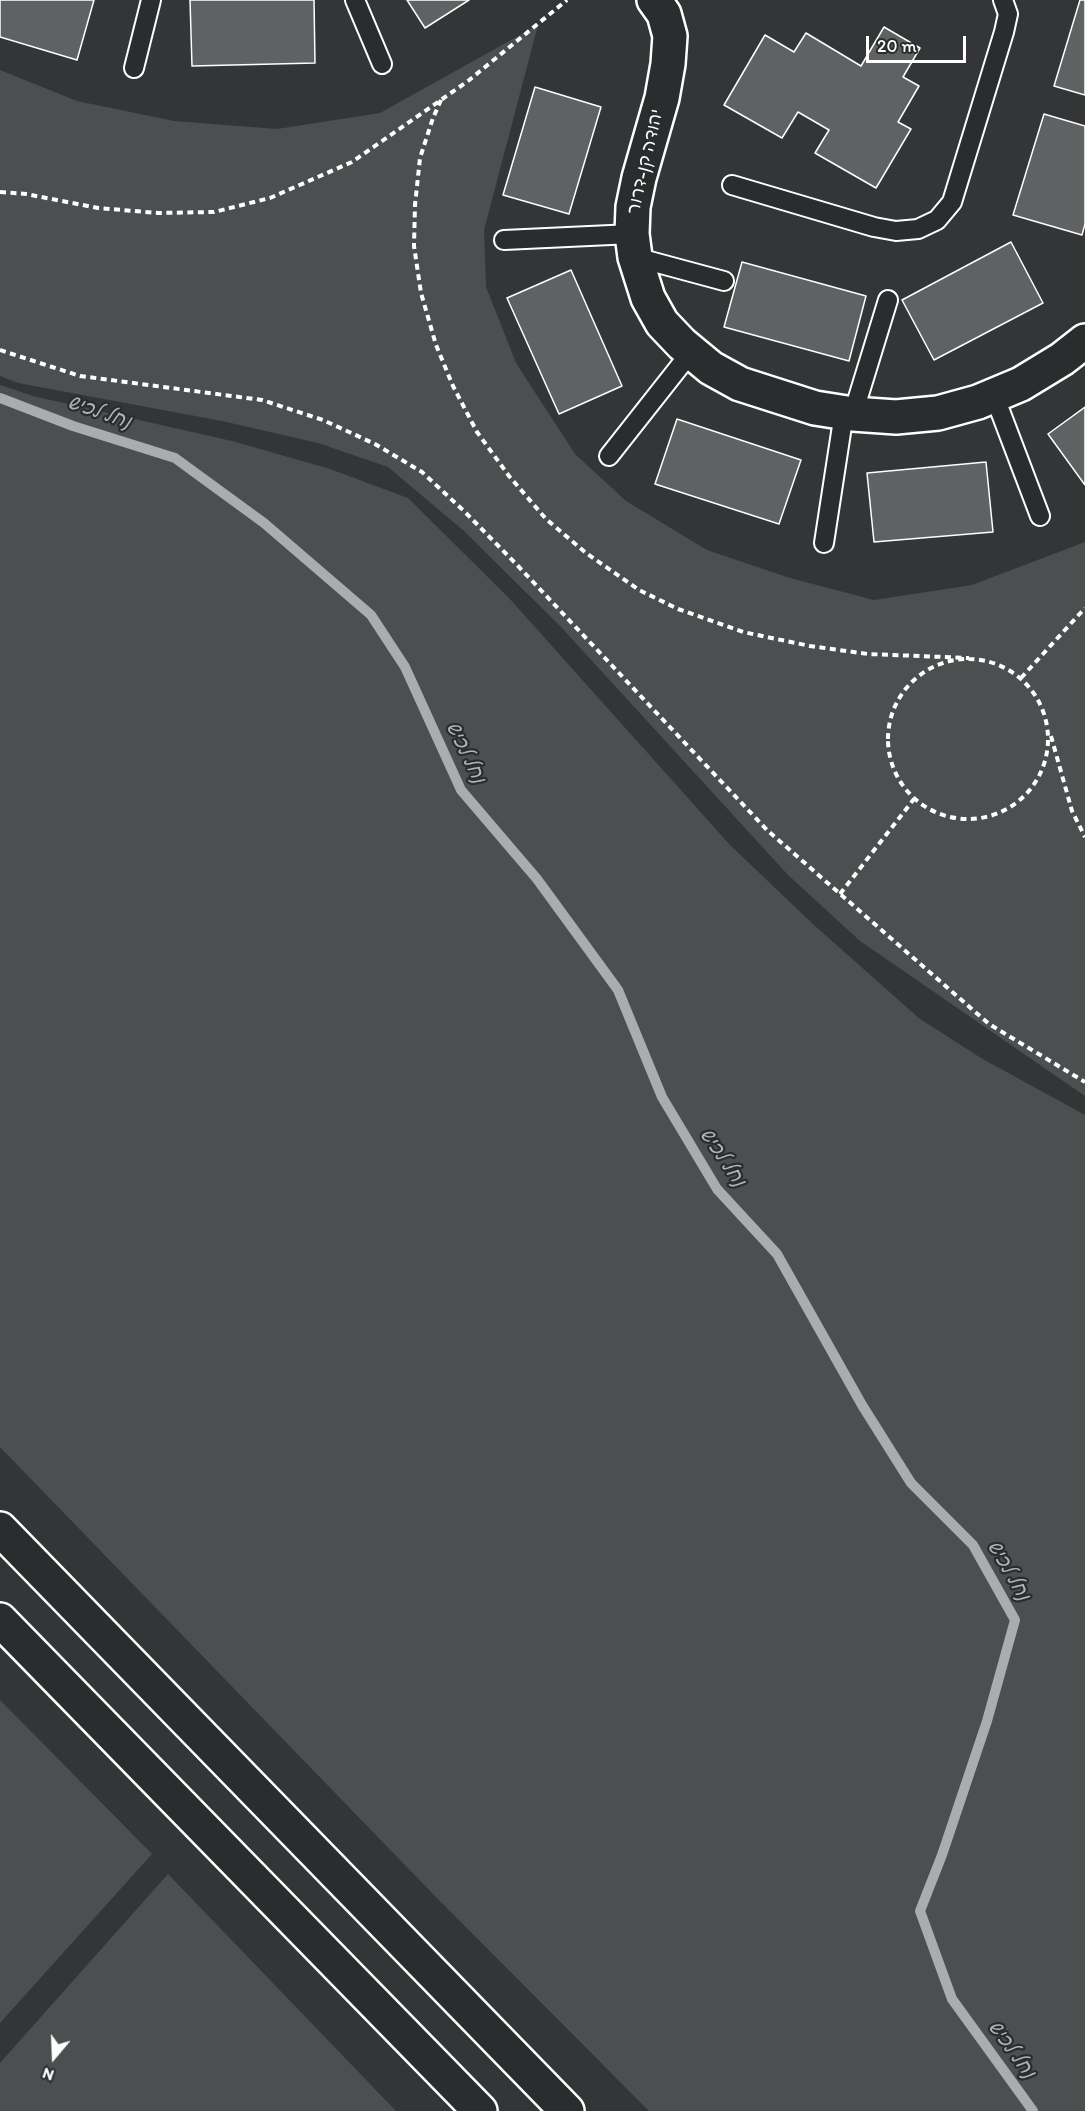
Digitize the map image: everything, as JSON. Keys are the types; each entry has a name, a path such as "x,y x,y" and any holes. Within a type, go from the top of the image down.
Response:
{"main road":[{"name":"יהודה קן-דרור","path":"654,0 664,14 670,36 668,64 662,98 633,207 633,246 648,298 662,323 711,368 740,384 815,408 896,417 938,414 978,402 1021,384 1054,364 1085,341"},
{"path":"0,1529 567,2111"},
{"path":"0,1620 480,2111"}],"lane":[{"path":"135,68 151,0"},
{"path":"356,0 382,64"},
{"path":"732,185 896,231 918,229 937,220 952,202 1004,32 1008,14 1003,0"},
{"path":"504,240 633,246 724,281"},
{"path":"824,543 848,413 888,300"},
{"path":"609,456 691,352"},
{"path":"994,395 1040,516"}],"path":[{"path":"0,192 26,194 98,208 158,213 214,212 270,198 352,162 468,81 567,0"},
{"path":"0,350 80,376 262,400 323,420 375,444 422,472 519,567 767,830 988,1024 1085,1082"},
{"path":"1021,678 1085,608"},
{"path":"1044,711 1049,739 1044,767 1030,791 1018,803 993,816 966,820 938,814 914,799 896,777 888,751 888,723 899,696 917,676 941,663 969,658 996,664 1021,678 1044,711 1072,811 1085,837"},
{"path":"840,894 914,799"}],"shaded area":[{"path":"538,25 484,230 486,287 516,363 575,454 626,501 707,550 790,578 874,600 972,585 1085,542 1085,1096 860,941 788,875 561,627 464,531 388,467 318,443 222,421 18,383 0,376 0,70 77,101 174,121 277,129 380,113"},
{"path":"0,385 33,396 232,441 330,469 408,498 509,598 730,845 814,925 920,1019 981,1058 1085,1115 1085,2111 649,2111 434,1895 0,1447"},
{"path":"0,1700 152,1854 0,2023"},
{"path":"168,1874 396,2111 0,2111 0,2063"}],"building":[{"path":"0,0 94,0 77,60 0,37"},
{"path":"190,0 314,0 315,63 192,66"},
{"path":"407,0 469,0 425,28"},
{"path":"1080,0 1085,0 1085,95 1054,86"},
{"path":"884,27 920,48 903,77 919,86 898,122 911,129 876,188 815,153 829,130 798,112 782,138 724,105 765,35 794,52 806,33 861,66"},
{"path":"535,87 601,107 569,214 503,195"},
{"path":"1044,114 1085,126 1085,224 1082,235 1013,215"},
{"path":"1011,242 1043,303 934,360 902,300"},
{"path":"742,262 866,296 849,361 724,327"},
{"path":"571,270 622,386 559,414 507,298"},
{"path":"1085,407 1085,485 1048,434"},
{"path":"677,419 801,460 779,524 655,484"},
{"path":"986,462 993,532 874,542 867,473"}],"waterway":[{"name":"נחל לכיש","path":"0,398 73,426 175,458 264,523 371,615 405,667 461,790 537,879 618,990 662,1097 717,1189 777,1254 862,1405 911,1483 973,1545 1015,1620 987,1721 942,1855 920,1911 952,1999 1033,2111"}]}
